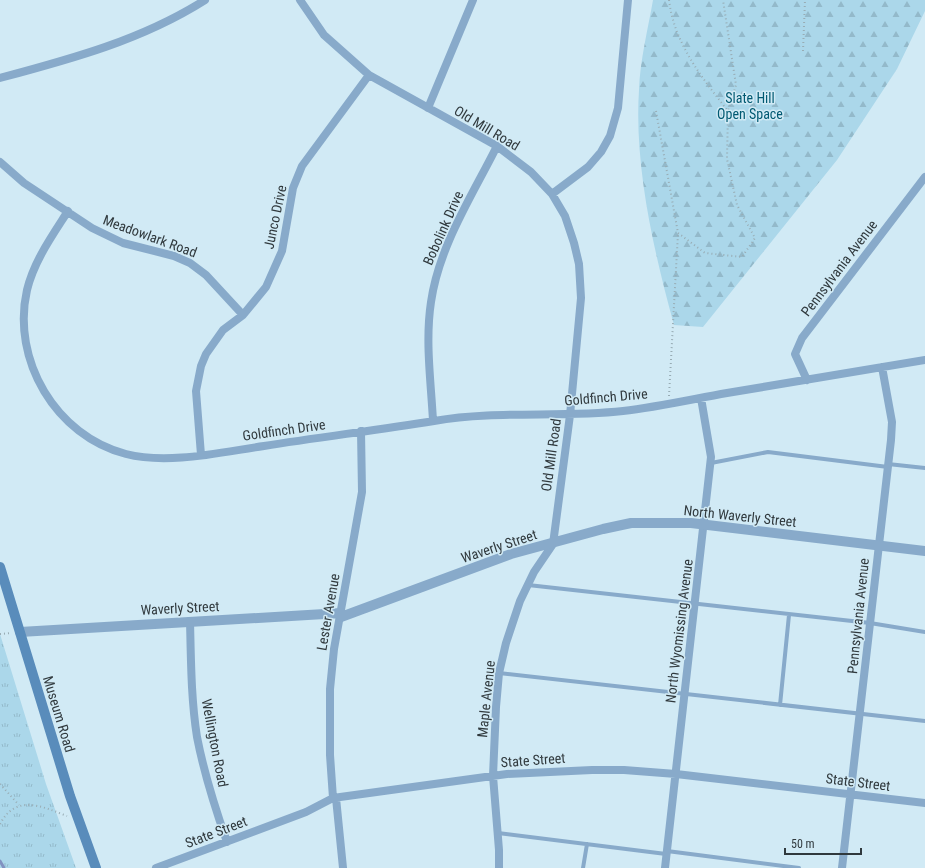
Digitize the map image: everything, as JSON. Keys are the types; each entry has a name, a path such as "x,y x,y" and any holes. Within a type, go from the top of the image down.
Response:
{"main road":[{"name":"Museum Road","path":"0,567 79,821 96,868"}],"street":[{"path":"0,78 82,56 122,41 184,12 205,0"},
{"name":"Old Mill Road","path":"300,0 324,35 369,75 497,146 531,172 552,194 565,216 579,264 581,298 570,415 553,544"},
{"path":"428,108 474,0"},
{"path":"552,194 588,167 601,152 610,136 618,108 628,0"},
{"name":"Junco Drive","path":"201,455 196,391 201,366 210,348 223,330 244,315 266,287 278,263 285,239 293,188 302,166 369,75"},
{"name":"Bobolink Drive","path":"433,421 429,329 433,288 451,237 497,146"},
{"name":"Meadowlark Road","path":"0,162 24,183 92,228 113,239 145,250 174,256 190,263 206,275 244,315"},
{"name":"Pennsylvania Avenue","path":"807,380 795,354 802,338 924,180"},
{"name":"Goldfinch Drive","path":"68,211 35,267 25,300 24,335 32,366 42,388 66,420 84,435 105,447 130,456 154,459 201,455 433,421 499,414 570,415 625,411 925,360"},
{"name":"Pennsylvania Avenue","path":"842,868 892,422 882,367"},
{"name":"North Wyomissing Avenue","path":"665,868 710,463 710,446 701,398"},
{"name":"Lester Avenue","path":"343,868 328,721 334,649 362,492 362,432"},
{"name":"North Waverly Street","path":"553,544 603,528 631,523 664,522 704,525 925,551"},
{"name":"Maple Avenue","path":"499,868 498,833 493,776 499,673 512,621 527,585 553,544"},
{"name":"Waverly Street","path":"20,632 190,621 341,615 511,554 553,544"},
{"name":"Wellington Road","path":"190,621 192,690 197,736 210,790 227,842"},
{"name":"State Street","path":"156,868 306,812 335,798 493,776 592,770 676,774 925,803"}],"lane":[{"path":"710,463 768,452 888,466 925,468"},
{"path":"527,585 870,624 925,632"},
{"path":"780,705 789,615"},
{"path":"499,673 925,721"},
{"path":"498,833 763,866 799,868"},
{"path":"583,868 587,844"}],"path":[{"path":"669,0 671,18 694,68 728,111"},
{"path":"678,234 705,253 742,257 755,238 737,205 727,159 728,111 736,85 723,0"},
{"path":"803,51 805,0"},
{"path":"656,111 678,234 669,404"},
{"path":"0,784 18,805"},
{"path":"0,824 7,813 18,805 28,804 79,821"}],"green space":[{"name":"Slate Hill Open Space","path":"653,0 925,0 925,11 897,69 837,160 703,327 674,325 659,268 647,209 638,119 640,79"},
{"path":"0,634 46,784 76,868 0,868"}],"waterway":[{"path":"0,861 4,868"}]}
